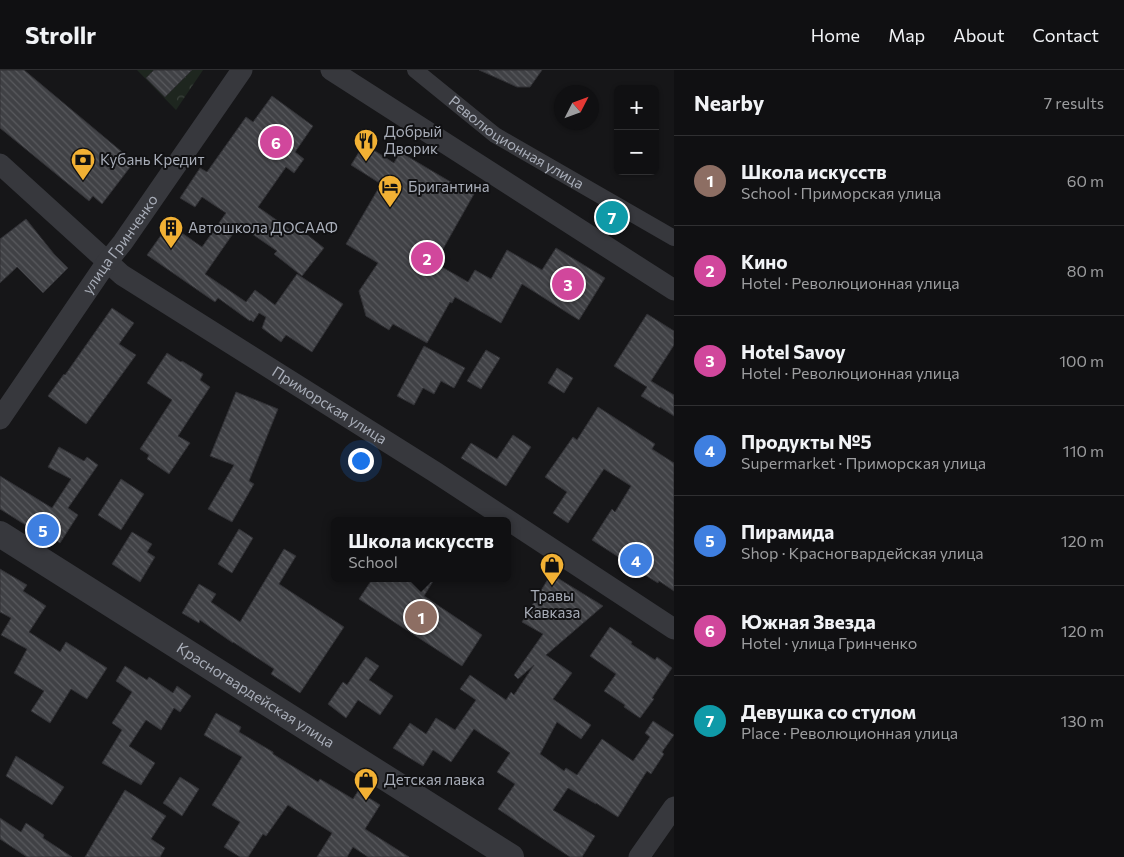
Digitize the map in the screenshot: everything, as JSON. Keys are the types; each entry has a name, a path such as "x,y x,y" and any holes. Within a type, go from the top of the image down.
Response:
{"street":[{"name":"улица Гринченко","path":"0,419 107,262 242,70"},
{"path":"330,70 674,290"},
{"name":"Революционная улица","path":"415,70 495,135 674,238"},
{"name":"Приморская улица","path":"0,164 122,275 504,517"},
{"name":"Приморская улица","path":"511,522 674,629"},
{"name":"Красногвардейская улица","path":"0,534 511,857"},
{"path":"640,857 674,806"}],"green space":[{"path":"137,70 203,70 176,110"}],"building":[{"path":"0,70 24,70 134,162 102,204 93,196 89,201 0,128"},
{"path":"154,70 192,70 165,97 146,78"},
{"path":"479,70 542,70 530,87 517,87"},
{"path":"272,96 313,126 295,152 304,159 294,173 286,167 258,207 292,231 296,226 324,248 302,276 274,254 277,251 239,225 205,274 246,302 255,290 275,305 297,274 343,304 312,352 286,335 281,342 262,328 266,317 259,313 253,322 250,321 218,298 215,302 147,255 169,224 202,247 226,213 202,197 195,207 180,198 200,168 207,172 246,117 253,122"},
{"path":"364,144 394,163 400,152 474,194 435,263 468,282 475,270 491,279 507,250 542,270 556,248 605,278 579,320 522,284 501,323 455,297 452,303 450,302 427,343 393,324 389,330 366,316 359,291 378,263 346,244 381,184 351,165"},
{"path":"26,219 54,254 68,268 43,293 17,267 0,283 0,239"},
{"path":"112,308 134,323 119,344 136,355 86,424 48,396"},
{"path":"647,314 674,331 674,345 651,381 674,395 674,416 641,396 647,387 614,366"},
{"path":"424,346 465,368 454,388 441,381 434,394 423,388 414,405 397,396"},
{"path":"486,350 500,358 481,389 467,381"},
{"path":"167,353 203,374 200,380 210,387 178,436 190,443 169,474 147,459 149,455 140,449 172,400 147,383"},
{"path":"557,368 573,378 564,393 548,383"},
{"path":"236,392 278,409 249,481 254,484 232,522 208,509 234,465 210,456"},
{"path":"598,407 655,444 652,449 674,463 674,591 659,581 658,583 645,575 648,570 646,569 642,572 592,540 612,509 615,512 631,486 604,469 568,523 553,513 567,492 545,477 573,437 577,440"},
{"path":"513,435 531,447 506,486 461,458 471,443 497,459"},
{"path":"59,447 84,461 87,457 98,465 68,508 78,515 60,543 33,526 32,529 0,509 0,476 52,508 71,479 48,467"},
{"path":"121,479 144,494 121,530 98,515"},
{"path":"239,529 253,538 232,573 218,564"},
{"path":"132,532 152,544 147,552 155,557 140,582 112,564"},
{"path":"284,549 296,556 279,584 344,627 300,693 271,674 274,669 200,620 199,623 182,613 199,584 216,594 211,602 240,622"},
{"path":"0,569 27,585 23,591 46,606 29,632 60,652 66,642 107,668 87,699 71,689 50,723 31,711 44,691 14,673 27,649 1,635 11,618 0,612"},
{"path":"551,574 603,606 546,655 572,673 553,699 591,725 581,739 557,722 540,754 564,771 566,768 577,775 602,739 633,761 650,737 645,733 653,721 674,735 662,752 664,754 651,774 647,771 618,817 568,788 553,810 595,836 582,857 570,857 498,809 515,784 497,772 510,753 474,729 451,762 433,750 423,766 393,748 410,723 426,734 436,718 455,730 476,700 460,689 470,675 506,700 511,692 514,695 534,665 518,679 514,675 543,634 522,622"},
{"path":"370,582 433,582 424,596 482,635 462,666 359,599"},
{"path":"610,627 655,660 657,657 672,668 652,698 654,699 640,718 604,691 616,674 590,656"},
{"path":"366,657 379,666 369,680 393,696 380,715 358,700 346,718 328,704 343,682 347,685"},
{"path":"125,666 147,680 149,677 173,693 177,686 191,696 180,712 174,708 161,730 146,720 129,746 155,763 141,785 102,763 122,730 112,723 132,692 116,681"},
{"path":"216,713 241,727 239,732 318,782 320,779 353,799 358,791 380,805 365,829 409,857 368,857 353,847 347,857 317,857 332,833 288,805 266,836 263,834 248,857 240,857 224,847 240,822 212,805 242,757 204,735"},
{"path":"16,756 64,787 52,805 6,776"},
{"path":"180,777 199,789 182,816 163,803"},
{"path":"125,790 166,816 151,839 165,848 160,857 85,857 99,833"},
{"path":"0,818 21,832 26,823 44,835 43,838 72,857 27,857 0,839"}],"place":[{"name":"Южная Звезда","path":"276,142"},
{"name":"Добрый Дворик","path":"366,162"},
{"name":"Кубань Кредит","path":"83,181"},
{"name":"Бригантина","path":"390,208"},
{"name":"Девушка со стулом","path":"612,217"},
{"name":"Автошкола ДОСААФ","path":"171,249"},
{"name":"Кино","path":"427,258"},
{"name":"Hotel Savoy","path":"568,284"},
{"name":"Пирамида","path":"43,530"},
{"name":"Продукты №5","path":"636,560"},
{"name":"Травы Кавказа","path":"552,586"},
{"name":"Школа искусств","path":"421,617"},
{"name":"Детская лавка","path":"366,801"}]}
